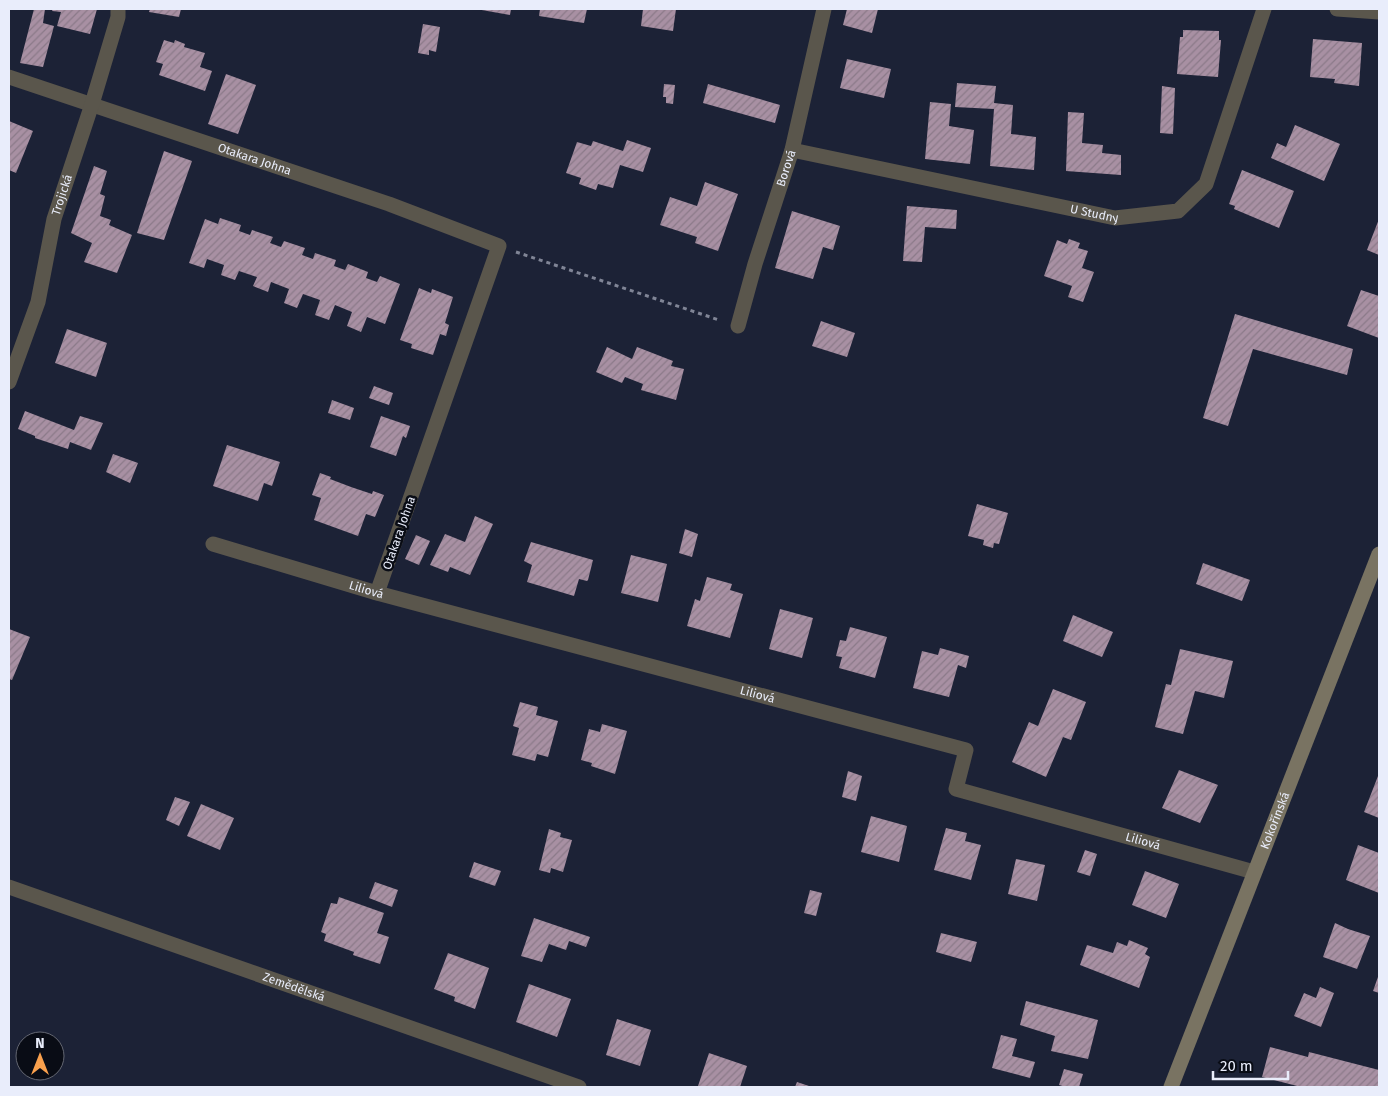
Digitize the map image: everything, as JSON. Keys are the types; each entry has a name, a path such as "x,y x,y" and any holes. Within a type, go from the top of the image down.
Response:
{"main road":[{"name":"Kokořínská","path":"1171,1087 1379,554"}],"street":[{"name":"Trojická","path":"9,382 38,302 54,219 92,104 118,17 118,9"},
{"name":"Borová","path":"738,326 755,264 792,150 824,9"},
{"name":"U Studny","path":"792,150 1115,218 1178,211 1206,184 1264,9"},
{"path":"1338,9 1379,12"},
{"name":"Otakara Johna","path":"9,77 389,204 499,246 377,593"},
{"name":"Liliová","path":"213,544 377,593 966,750 956,789 1254,872"},
{"name":"Zemědělská","path":"9,886 579,1087"}],"path":[{"path":"499,246 738,326"}],"building":[{"path":"34,9 45,9 43,23 54,26 43,67 20,63"},
{"path":"53,9 97,9 90,34 57,26 61,12 52,11"},
{"path":"150,9 181,9 179,17 149,12"},
{"path":"476,9 511,9 510,15"},
{"path":"540,9 587,9 584,23 539,16"},
{"path":"643,9 676,9 673,31 641,26"},
{"path":"847,9 878,9 872,33 843,25"},
{"path":"423,24 440,27 436,52 429,50 429,55 418,53"},
{"path":"1183,30 1219,31 1219,40 1221,40 1218,77 1177,74 1180,37 1183,37"},
{"path":"1313,39 1362,43 1359,86 1334,83 1335,79 1310,77"},
{"path":"164,40 174,43 175,40 185,44 184,47 205,53 200,67 212,71 205,91 159,75 163,64 156,62"},
{"path":"847,59 891,69 884,98 840,88"},
{"path":"226,74 256,85 238,134 208,124"},
{"path":"957,83 996,86 994,103 1013,105 1011,134 1036,137 1034,170 990,166 994,109 955,107"},
{"path":"664,84 675,85 673,104 666,103 666,97 663,97"},
{"path":"708,84 780,105 775,123 703,103"},
{"path":"1162,86 1175,88 1173,134 1160,133"},
{"path":"930,102 951,104 949,126 974,130 970,164 925,159"},
{"path":"1068,112 1084,113 1082,143 1103,145 1102,153 1121,155 1121,175 1066,171"},
{"path":"9,121 33,131 16,173 9,170"},
{"path":"1295,125 1340,144 1324,181 1271,158 1277,143 1286,147"},
{"path":"627,140 651,148 643,172 620,165 613,188 598,184 596,190 579,184 581,178 566,173 577,142 591,146 593,141 623,151"},
{"path":"164,151 192,161 164,240 137,233"},
{"path":"94,166 107,171 100,194 105,196 100,216 111,220 109,225 132,235 117,273 84,262 92,243 71,233"},
{"path":"1242,170 1294,191 1279,228 1234,209 1235,206 1229,204"},
{"path":"705,182 738,194 718,251 695,243 697,237 660,225 670,197 697,206"},
{"path":"907,206 957,210 956,229 925,227 922,262 903,261"},
{"path":"792,211 840,226 833,250 823,247 813,279 775,268"},
{"path":"220,218 241,225 239,231 250,235 252,230 273,237 270,243 281,247 284,241 305,248 302,255 313,259 315,253 336,260 334,266 345,270 348,264 368,272 366,278 377,282 380,276 400,284 385,324 367,317 361,332 347,326 352,312 335,305 329,320 315,315 320,300 303,294 297,308 284,303 289,289 271,282 268,292 253,286 257,277 239,271 235,280 221,275 224,265 207,259 204,268 189,263 205,219 218,224"},
{"path":"1379,219 1379,255 1367,250"},
{"path":"1069,239 1080,243 1078,248 1088,251 1082,268 1094,272 1083,302 1068,297 1072,286 1044,276 1057,240 1067,244"},
{"path":"419,288 431,293 432,289 453,297 445,323 449,325 446,336 440,334 433,355 411,348 412,344 400,340"},
{"path":"1361,290 1379,296 1379,338 1347,326"},
{"path":"1235,314 1353,349 1347,375 1253,349 1228,426 1203,418"},
{"path":"821,321 855,333 847,357 812,346"},
{"path":"67,329 107,343 96,377 55,363"},
{"path":"607,347 632,359 637,347 673,361 671,366 684,369 676,400 641,390 643,384 625,377 622,383 596,372"},
{"path":"374,386 393,393 389,405 369,398"},
{"path":"332,400 354,408 350,420 328,413"},
{"path":"25,411 74,430 80,416 103,423 91,450 70,442 68,449 35,438 35,436 18,429"},
{"path":"381,416 410,426 406,438 403,436 396,456 370,447"},
{"path":"227,445 280,462 272,486 264,483 258,501 213,486"},
{"path":"113,454 138,463 130,483 106,472"},
{"path":"320,473 351,487 372,494 373,491 384,495 375,517 366,514 358,536 314,520 321,498 312,495"},
{"path":"977,504 1008,513 999,544 994,543 993,548 983,545 984,540 968,536"},
{"path":"475,516 493,524 470,575 450,567 448,572 430,565 445,534 465,542"},
{"path":"685,529 698,534 692,557 679,553"},
{"path":"416,535 430,541 419,565 405,559"},
{"path":"531,542 593,560 588,580 579,579 574,596 527,582 532,565 524,561"},
{"path":"631,555 667,564 658,602 621,593"},
{"path":"1203,563 1250,580 1242,601 1196,584"},
{"path":"707,577 732,584 730,590 743,594 730,638 687,626 695,599 700,601"},
{"path":"780,609 813,618 802,658 769,649"},
{"path":"1073,615 1113,632 1102,657 1063,641"},
{"path":"850,627 887,637 875,678 839,668 842,657 836,656 840,640 846,641"},
{"path":"9,629 30,637 12,680 9,679"},
{"path":"940,648 969,656 966,668 958,665 949,697 913,688 922,651 938,655"},
{"path":"1180,649 1233,661 1224,698 1195,691 1183,734 1155,727 1166,684 1171,685"},
{"path":"1053,689 1086,702 1071,740 1063,737 1046,777 1012,762 1029,722 1038,726"},
{"path":"520,702 538,707 536,715 558,721 548,757 537,754 535,761 512,755 519,728 513,726"},
{"path":"602,724 627,731 615,774 591,766 592,763 581,760 589,729 600,732"},
{"path":"1179,770 1218,785 1200,823 1162,808"},
{"path":"848,771 862,776 856,801 842,797"},
{"path":"1379,777 1379,818 1364,812"},
{"path":"175,797 190,802 179,826 166,820"},
{"path":"201,804 234,818 220,850 187,836"},
{"path":"871,816 907,826 899,862 861,852"},
{"path":"946,828 967,833 965,841 981,845 971,880 934,870"},
{"path":"549,829 561,833 560,837 572,840 563,872 551,868 550,873 539,870"},
{"path":"1358,845 1379,853 1379,893 1346,880"},
{"path":"1085,850 1097,854 1090,876 1077,872"},
{"path":"1016,859 1045,865 1037,901 1008,894"},
{"path":"474,862 501,871 495,886 469,877"},
{"path":"1145,871 1179,884 1166,918 1132,905"},
{"path":"375,882 398,890 392,907 369,898"},
{"path":"810,890 822,893 816,916 804,913"},
{"path":"339,897 384,913 377,933 389,937 380,964 353,955 354,952 324,941 326,934 321,932 331,903 337,904"},
{"path":"534,918 590,937 586,947 569,941 566,950 549,944 542,962 521,956"},
{"path":"1335,923 1370,936 1357,969 1323,957"},
{"path":"941,933 977,942 971,962 936,952"},
{"path":"1129,940 1148,948 1145,954 1150,957 1139,988 1080,965 1087,945 1113,953 1117,942 1127,946"},
{"path":"448,953 489,968 475,1009 454,1001 455,997 434,989"},
{"path":"1379,974 1379,993 1373,991"},
{"path":"529,984 571,999 557,1037 516,1022"},
{"path":"1320,987 1334,993 1321,1027 1294,1016 1304,993 1316,998"},
{"path":"1026,1001 1098,1020 1088,1059 1051,1051 1055,1036 1020,1025"},
{"path":"617,1019 651,1030 640,1066 606,1055"},
{"path":"1001,1035 1017,1039 1012,1056 1035,1062 1030,1078 992,1068"},
{"path":"1270,1047 1308,1057 1309,1052 1379,1070 1379,1087 1301,1087 1262,1077"},
{"path":"709,1053 747,1066 740,1087 698,1086"},
{"path":"1064,1069 1083,1074 1079,1087 1059,1085"},
{"path":"797,1082 812,1087 795,1087"}]}
